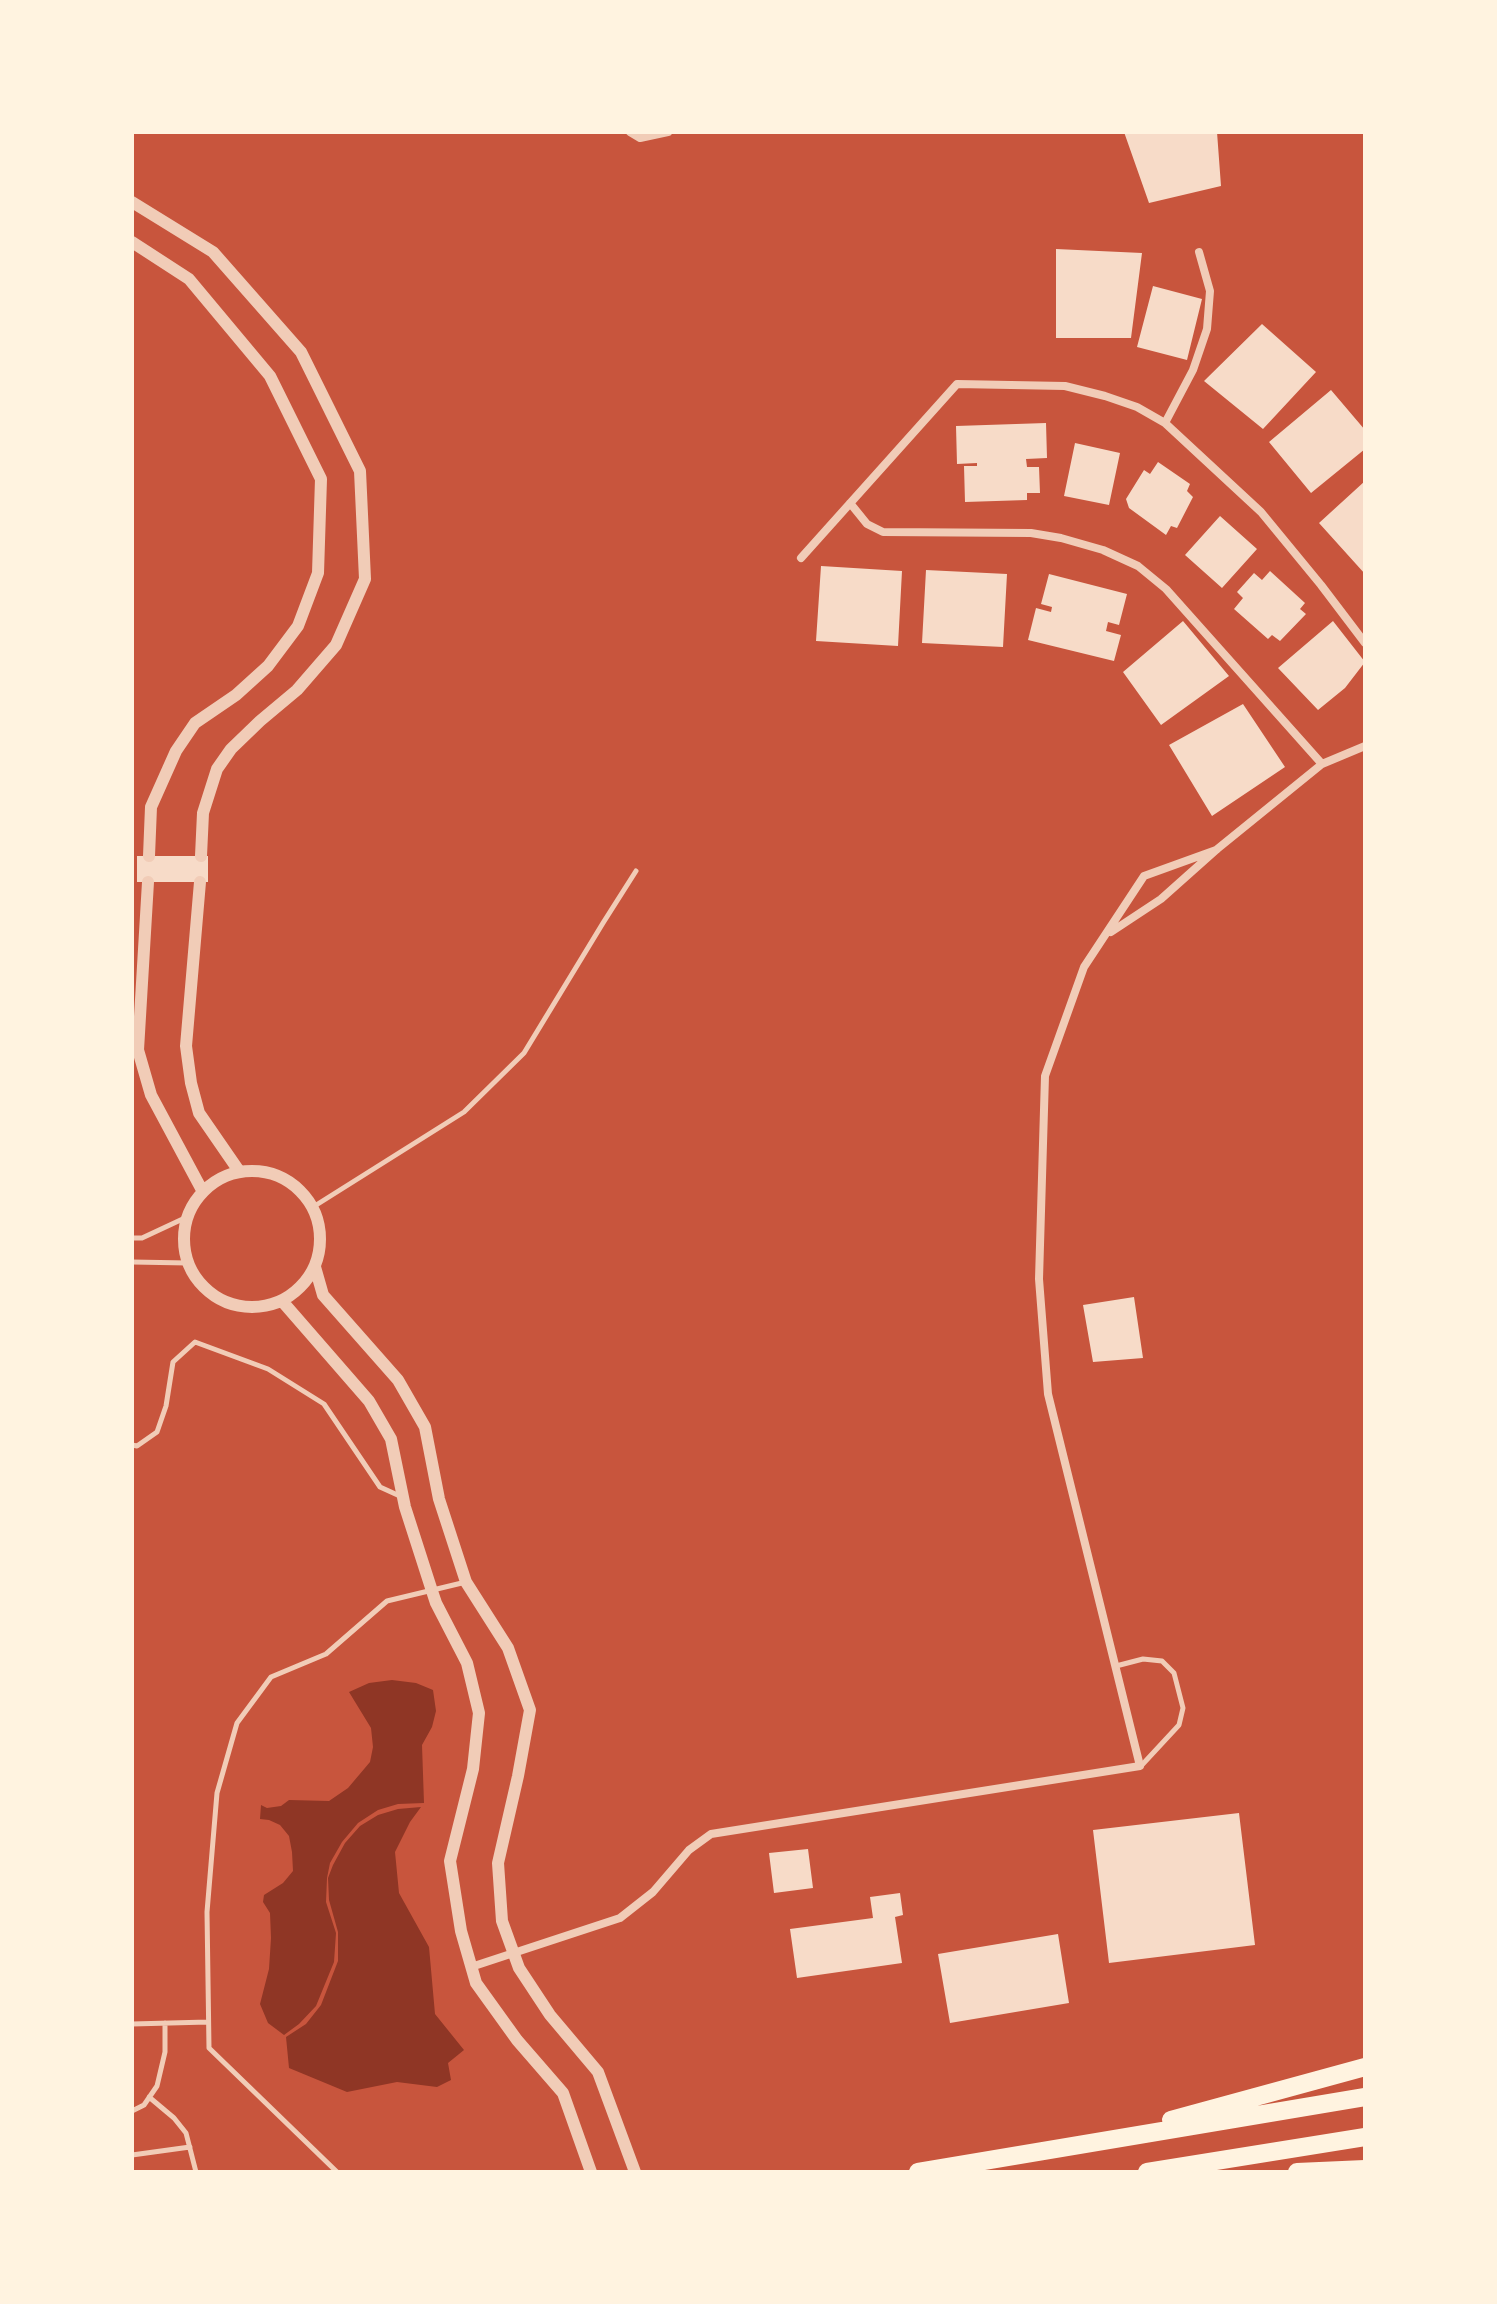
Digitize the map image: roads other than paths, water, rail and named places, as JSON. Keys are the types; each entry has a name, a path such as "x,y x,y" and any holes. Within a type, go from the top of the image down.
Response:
{"highway":[{"path":"1081,2145 1365,2067"},
{"path":"918,2172 1365,2097"},
{"path":"1147,2172 1365,2137"},
{"path":"1297,2172 1365,2169"}],"street":[{"path":"630,132 640,138 668,132"},
{"path":"132,202 213,252 301,352 360,471 365,579 336,645 297,690 231,749 217,769 203,813 201,856"},
{"path":"132,242 189,279 270,376 321,479 318,573 298,626 268,666 236,695 195,723 176,751 151,807 149,856"},
{"path":"1165,423 1193,370 1207,329 1210,291 1199,252"},
{"path":"801,558 957,384 1065,386 1116,399 1165,423 1261,512 1365,643"},
{"path":"850,503 867,524 883,532 1031,533 1103,550 1138,566 1166,589 1194,619 1322,764"},
{"path":"1107,935 1161,899 1322,764 1365,746"},
{"path":"471,1967 620,1918 653,1892 689,1850 711,1834 1140,1766 1048,1394 1039,1279 1045,1076 1084,967 1144,876 1216,850"},
{"path":"148,882 138,1050 151,1095 203,1192"},
{"path":"200,882 187,1058 199,1113 239,1171"},
{"path":"239,1171 262,1171 292,1182 313,1207 319,1220 321,1244 315,1267 301,1287 282,1301 267,1306 243,1307 220,1300 202,1285 188,1263 183,1241 187,1217 198,1196 216,1180 239,1171"},
{"path":"315,1267 323,1295 398,1380 425,1427 439,1499 466,1582 508,1648 530,1710 498,1863 502,1921 519,1968 550,2015 598,2072 635,2172"},
{"path":"282,1301 369,1401 391,1439 403,1498 432,1591 467,1663 479,1713 473,1769 450,1861 461,1931 476,1983 517,2040 563,2093 591,2172"}],"lane":[{"path":"313,1207 464,1112 524,1053 636,871"},
{"path":"132,1238 142,1238 187,1217"},
{"path":"132,1262 188,1263"},
{"path":"132,1445 137,1446 157,1432 166,1406 173,1362 195,1342 268,1369 324,1404 380,1487 403,1498"},
{"path":"337,2172 209,2048 207,1912 217,1793 237,1723 271,1677 326,1654 387,1601 466,1582"},
{"path":"1115,1667 1143,1659 1162,1661 1174,1673 1183,1708 1179,1725 1140,1766"},
{"path":"132,2024 208,2022"},
{"path":"132,2111 144,2105 157,2086 165,2052 165,2023"},
{"path":"149,2097 186,2133 196,2172"},
{"path":"132,2155 191,2147"}]}
